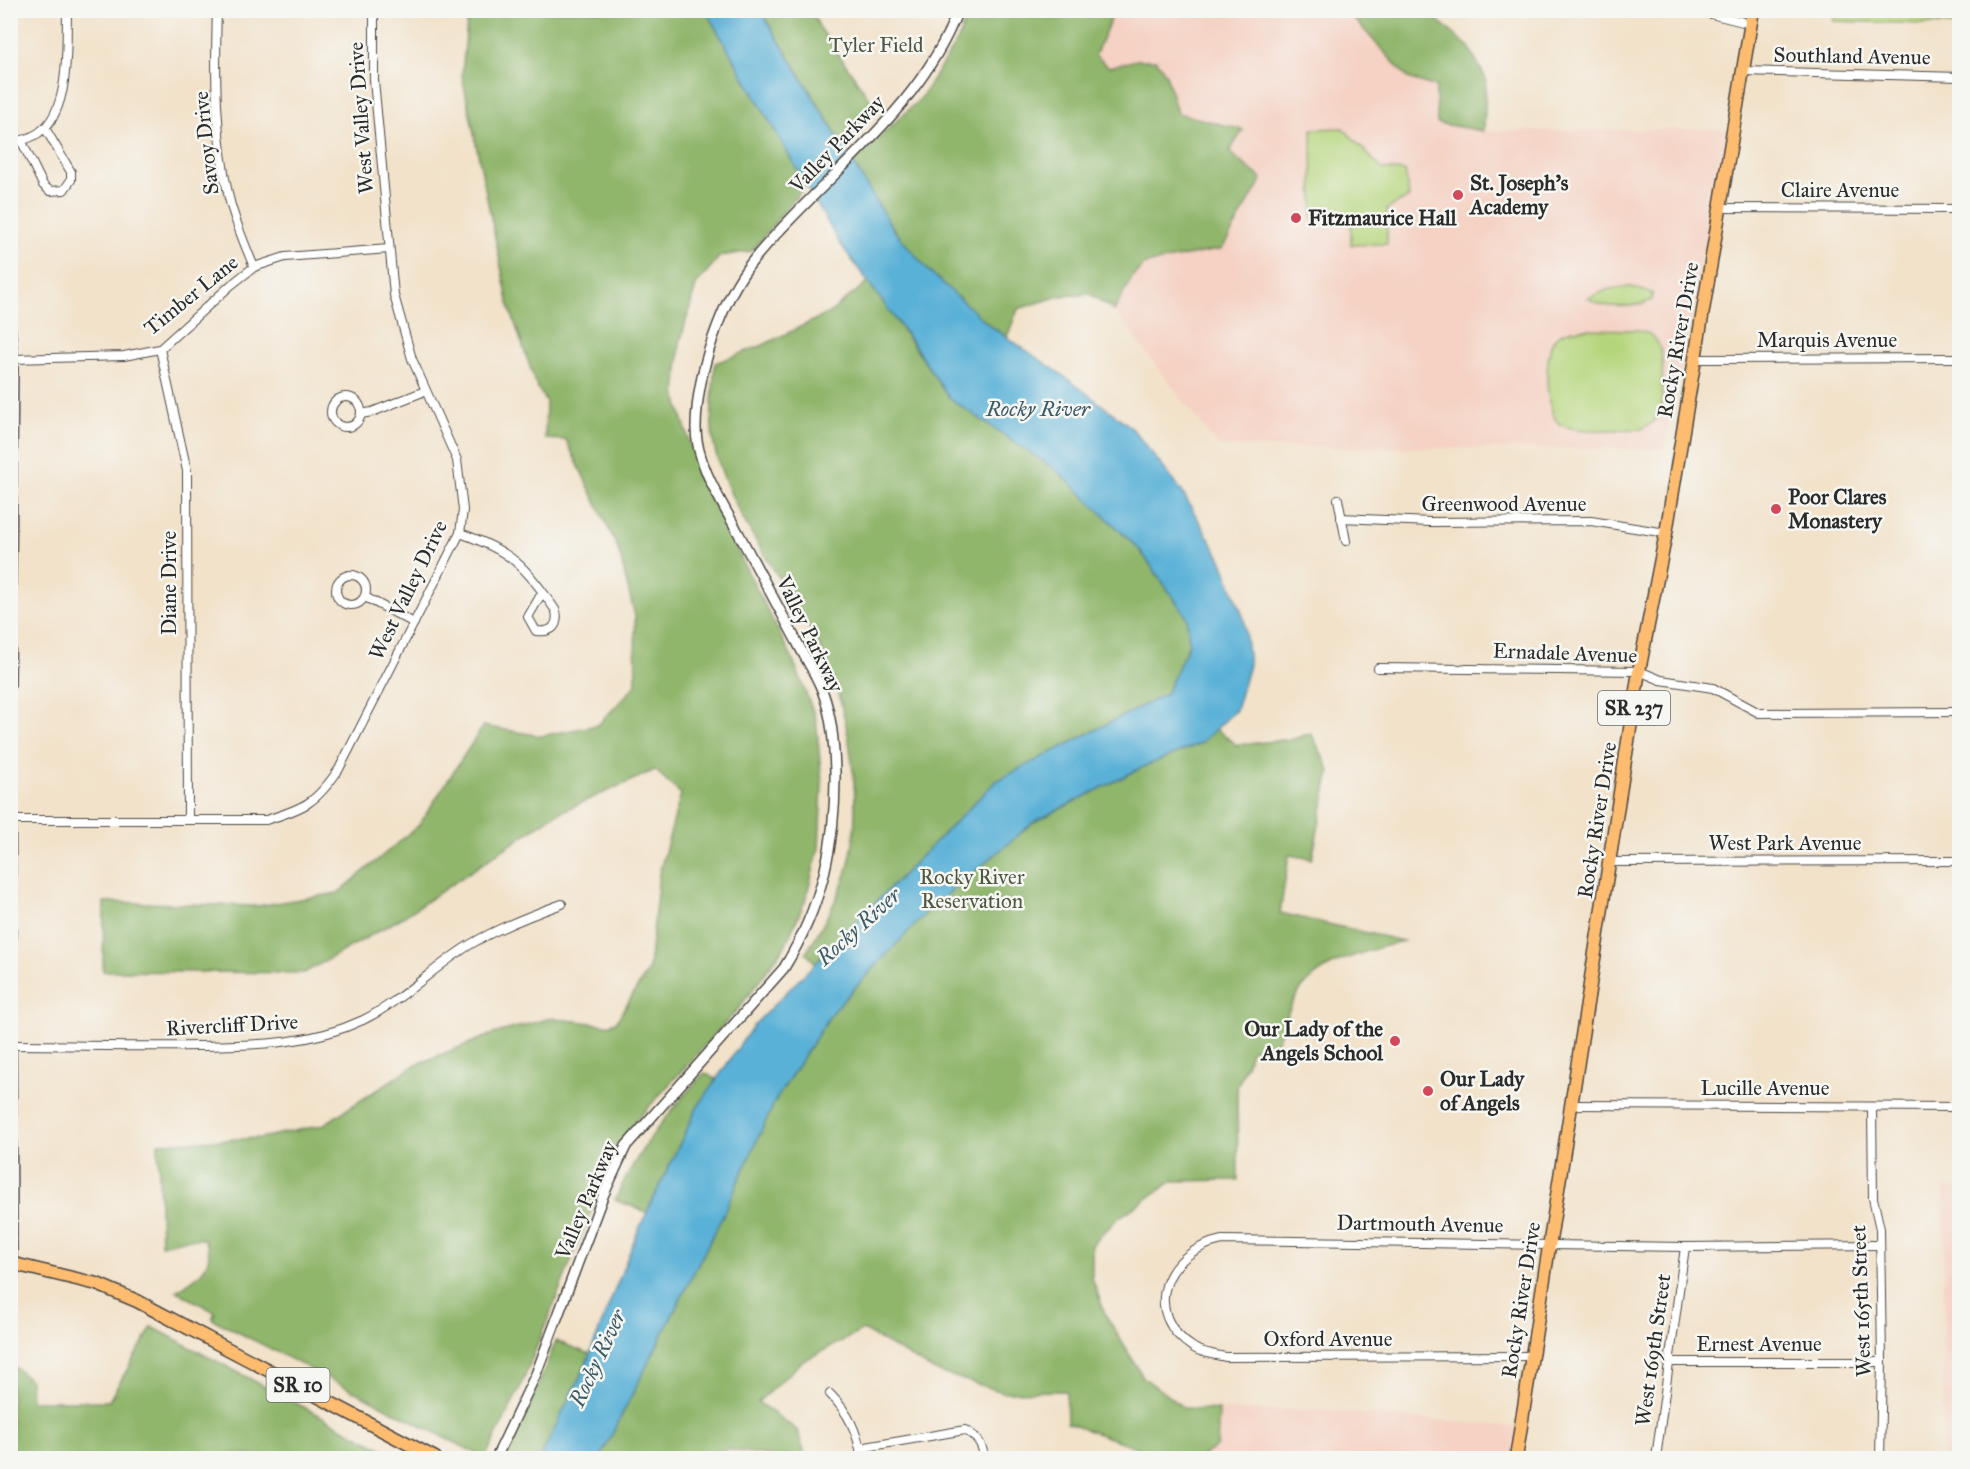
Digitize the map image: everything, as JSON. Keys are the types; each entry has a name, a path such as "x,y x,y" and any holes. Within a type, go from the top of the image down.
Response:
{"main road":[{"name":"Rocky River Drive","path":"1516,1458 1639,670 1666,533 1753,10"},
{"name":"SR 10","path":"11,1263 97,1284 160,1312 435,1458"}],"street":[{"path":"10,143 34,136 45,128 60,101 64,86 68,10"},
{"name":"Savoy Drive","path":"217,10 217,90 223,160 232,208 254,267"},
{"name":"West Valley Drive","path":"12,820 266,820 298,810 323,793 339,769 460,533 463,488 457,460 425,391 398,317 389,249 374,80 374,10"},
{"name":"Valley Parkway","path":"496,1458 517,1420 603,1196 626,1146 783,968 798,945 815,905 829,858 836,817 834,741 822,690 720,499 703,461 696,429 705,359 717,325 753,260 804,204 877,131 920,79 937,52 958,10"},
{"path":"1695,10 1751,24"},
{"name":"Southland Avenue","path":"1744,71 1959,77"},
{"path":"21,140 43,185 50,191 64,190 71,180 71,172 45,128"},
{"name":"Claire Avenue","path":"1720,208 1959,209"},
{"name":"Timber Lane","path":"13,359 124,356 160,349 254,267 285,257 389,249"},
{"path":"10,325 13,359 10,684"},
{"name":"Diane Drive","path":"160,349 187,471 188,820"},
{"name":"Marquis Avenue","path":"1695,359 1959,358"},
{"path":"361,414 359,404 352,398 337,399 331,407 332,417 343,427 357,423 361,414 425,391"},
{"path":"1338,499 1346,541"},
{"name":"Greenwood Avenue","path":"1341,518 1430,522 1552,519 1591,521 1666,533"},
{"path":"460,533 506,552 519,562 556,610 558,620 554,627 546,632 536,631 528,617 542,593"},
{"path":"346,576 356,576 366,587 365,597 358,604 348,606 337,597 336,587 346,576"},
{"path":"365,597 414,623"},
{"name":"Ernadale Avenue","path":"1378,668 1639,670 1661,680 1713,688 1759,713 1959,712"},
{"path":"10,738 12,820 11,1263"},
{"name":"West Park Avenue","path":"1610,862 1959,861"},
{"name":"Rivercliff Drive","path":"11,1045 104,1048 263,1045 323,1035 364,1019 471,945 521,919 562,904"},
{"name":"Lucille Avenue","path":"1571,1105 1959,1107"},
{"name":"West 165th Street","path":"1872,1107 1874,1198 1880,1229 1882,1362 1880,1458"},
{"name":"Dartmouth Avenue","path":"1165,1290 1170,1272 1184,1256 1202,1244 1222,1240 1685,1247 1880,1245"},
{"name":"West 169th Street","path":"1656,1458 1685,1247"},
{"name":"Oxford Avenue","path":"1165,1290 1165,1310 1175,1329 1195,1349 1226,1357 1532,1356"},
{"name":"Ernest Avenue","path":"1671,1362 1882,1362"},
{"path":"830,1394 847,1414 862,1458"},
{"path":"860,1448 954,1430 965,1430 977,1438 984,1450 984,1458"}],"shaded area":[{"name":"St. Joseph's Academy","path":"1115,11 1351,12 1408,78 1436,87 1437,123 1484,131 1730,129 1664,449 1219,447 1114,311 1133,276 1172,237 1177,113 1166,74 1137,60 1109,67 1094,55"},
{"path":"1944,1188 1959,1188 1959,1458 1943,1458"},
{"path":"1219,1410 1313,1410 1521,1427 1515,1458 1199,1458 1217,1446"},
{"path":"726,1449 786,1458 720,1458"}],"green space":[{"path":"1115,10 1095,55 1109,67 1137,60 1156,60 1166,74 1177,113 1243,130 1229,152 1262,179 1222,249 1145,264 1133,276 1114,311 1090,294 1060,296 1018,309 1007,337 961,302 918,259 883,213 853,162 921,98 960,36 967,11"},
{"path":"468,11 706,11 806,185 752,251 720,256 696,285 680,343 676,396 690,444 721,519 793,660 816,719 822,783 819,848 805,901 785,946 739,1008 635,1122 616,1149 521,1386 485,1458 212,1319 215,1312 176,1291 198,1276 209,1256 204,1239 187,1239 161,1245 158,1143 260,1138 323,1125 415,1065 493,1034 551,1018 607,1025 616,1022 649,969 659,874 681,794 655,770 556,814 403,917 304,973 103,971 104,902 257,906 338,893 419,825 483,726 541,736 598,725 636,685 635,616 618,548 566,440 545,439 546,401 537,387 509,306 462,75"},
{"path":"761,11 811,11 820,28 876,108 843,145"},
{"path":"1347,11 1427,11 1469,47 1486,79 1484,131 1437,123 1436,87 1408,78"},
{"path":"1835,11 1959,11 1959,25 1833,21"},
{"path":"1343,128 1382,169 1405,171 1409,197 1387,209 1387,244 1351,245 1351,221 1313,221 1312,129"},
{"path":"869,281 949,398 1059,472 1140,550 1187,617 1189,644 1166,694 996,781 815,963 806,953 840,891 853,844 854,790 847,733 834,681 825,658 812,632 751,533 725,481 714,443 713,385 715,363 761,346 829,313"},
{"path":"1630,287 1652,293 1652,300 1637,305 1610,306 1588,298 1609,289"},
{"path":"1582,329 1638,330 1647,333 1659,344 1662,360 1662,401 1659,415 1652,424 1641,429 1587,430 1567,427 1555,418 1548,396 1547,382 1547,368 1552,344 1562,333"},
{"name":"Rocky River Reservation","path":"1216,729 1237,745 1294,739 1311,733 1330,771 1312,859 1289,855 1280,913 1403,941 1358,954 1329,966 1316,975 1305,985 1292,1003 1275,1048 1252,1049 1237,1088 1238,1180 1173,1181 1117,1219 1092,1245 1092,1278 1105,1314 1143,1377 1184,1408 1219,1410 1217,1446 1199,1458 1167,1458 1067,1423 1066,1391 1003,1392 935,1371 863,1330 803,1361 758,1402 797,1430 806,1458 786,1458 726,1449 720,1458 600,1458 722,1217 775,1101 833,1011 929,910 1034,822 1143,767 1201,743"},
{"path":"704,1073 717,1079 697,1108 647,1212 615,1200 654,1133"},
{"path":"152,1327 400,1458 265,1458 235,1453 228,1458 11,1458 11,1364 30,1380 31,1401 109,1401"},
{"path":"556,1341 590,1354 584,1369 540,1458 502,1458 533,1398"}],"water":[{"name":"Rocky River","path":"706,11 761,11 893,229 928,270 989,325 1061,374 1131,427 1181,490 1222,561 1244,619 1249,665 1236,710 1201,743 1143,767 1034,822 929,910 833,1011 775,1101 722,1217 600,1458 540,1458 584,1369 637,1233 697,1108 753,1026 996,781 1166,694 1189,644 1187,617 1140,550 1059,472 949,398 912,342 839,242"}],"place":[{"name":"St. Joseph's Academy","path":"1458,195"},
{"name":"Fitzmaurice Hall","path":"1296,218"},
{"name":"Poor Clares Monastery","path":"1776,509"},
{"name":"Our Lady of the Angels School","path":"1395,1041"},
{"name":"Our Lady of Angels","path":"1428,1091"}],"park label":[{"name":"Tyler Field","path":"876,45"}]}
